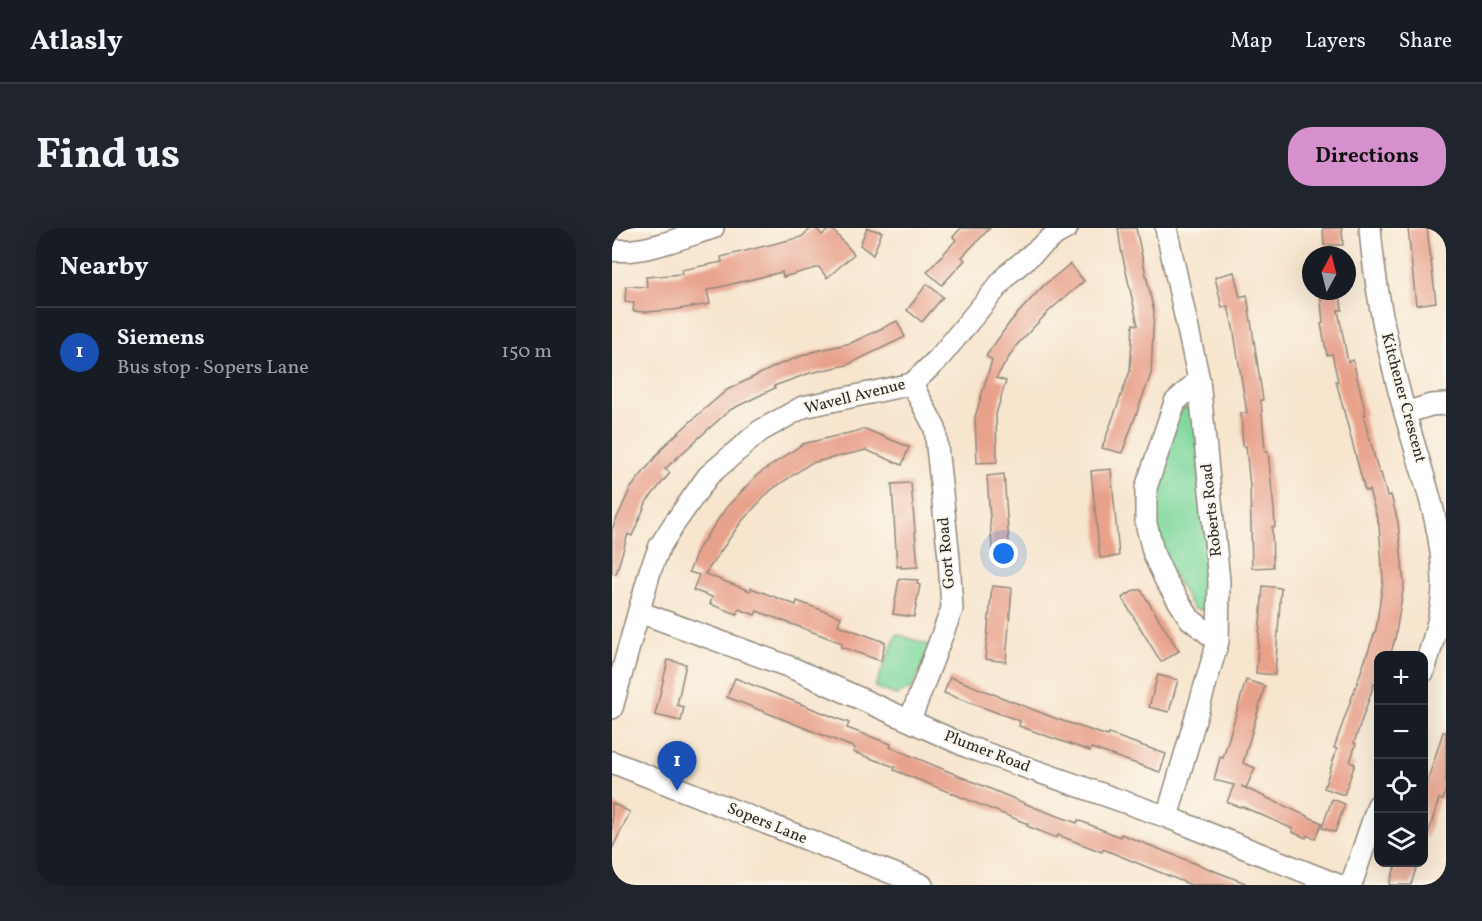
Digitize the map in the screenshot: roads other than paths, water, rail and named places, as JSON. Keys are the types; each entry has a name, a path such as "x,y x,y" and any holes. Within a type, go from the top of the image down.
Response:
{"street":[{"path":"612,250 622,251 651,246 713,228"},
{"name":"Wavell Avenue","path":"612,708 650,571 660,546 708,476 760,432 803,407 912,384 939,358 1008,274 1056,234 1067,228"},
{"name":"Roberts Road","path":"1166,228 1199,380 1219,581 1218,641 1167,817"},
{"name":"Kitchener Crescent","path":"1370,228 1378,297 1405,413 1440,543 1443,586 1439,622 1428,658"},
{"path":"1199,380 1174,402 1146,488 1146,523 1154,555 1166,581 1190,620 1218,641"},
{"name":"Gort Road","path":"910,720 952,609 935,428 912,384"},
{"path":"1405,413 1431,405 1446,404"},
{"name":"Plumer Road","path":"639,612 790,667 968,747 1167,817 1338,885"},
{"name":"Sopers Lane","path":"612,762 922,885"},
{"path":"1351,885 1375,813"}],"place":[{"name":"Siemens","path":"677,791"}]}
